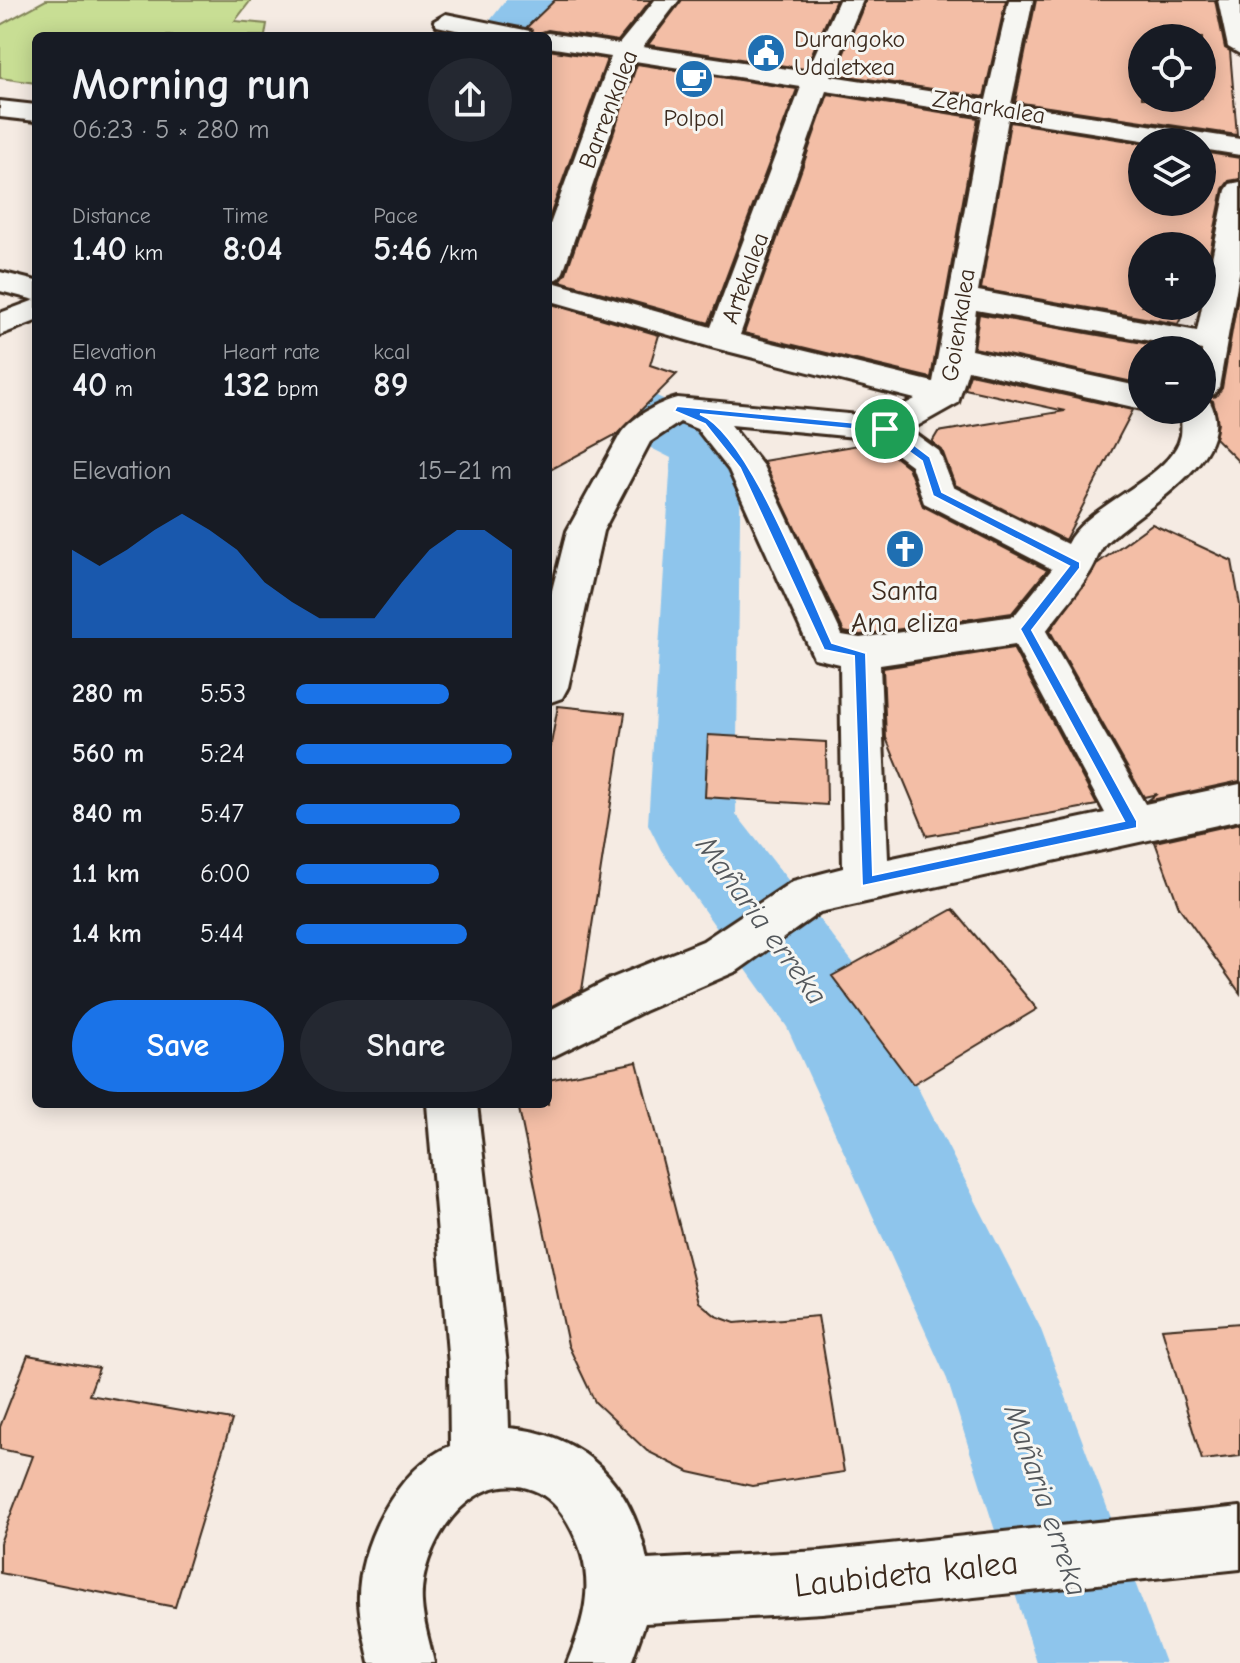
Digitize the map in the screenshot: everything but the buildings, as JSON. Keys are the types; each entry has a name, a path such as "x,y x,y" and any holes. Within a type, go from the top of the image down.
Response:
{"street":[{"path":"440,28 462,0"},
{"name":"Barrenkalea","path":"552,261 625,53 667,0"},
{"name":"Artekalea","path":"851,0 816,82 722,340 946,396"},
{"name":"Goienkalea","path":"885,429 946,396 956,357 963,298 996,108 1021,0"},
{"path":"1230,0 1240,47"},
{"path":"440,28 500,32"},
{"name":"Zeharkalea","path":"552,41 1240,147"},
{"path":"0,109 32,113"},
{"path":"1211,336 1240,190"},
{"path":"0,281 32,290"},
{"path":"552,291 722,340"},
{"path":"963,298 1172,336"},
{"path":"0,325 32,311"},
{"path":"956,357 1128,395"},
{"path":"677,409 709,421 745,466 828,647 860,653 1026,629 1076,565 1089,537 1168,480 1198,439 1197,424"},
{"path":"552,670 585,531 637,435 677,409 885,429 927,459 937,494 1076,565"},
{"path":"1026,629 1133,824"},
{"path":"860,653 866,882"},
{"path":"552,1034 627,995 720,956 809,895 1240,802"},
{"path":"452,1108 478,1365 480,1461"},
{"path":"402,1663 391,1633 389,1588 398,1544 418,1507 446,1479 480,1461 514,1456 548,1463 577,1482 601,1512 616,1551 619,1593 611,1637 599,1663"},
{"name":"Laubideta kalea","path":"619,1593 822,1582 1240,1538"}],"green space":[{"path":"46,0 251,0 235,21 267,24 266,32 32,32 32,82 0,78 0,25"}],"waterway":[{"name":"Mañaria erreka","path":"506,32 531,0"},
{"name":"Mañaria erreka","path":"552,365 595,393 706,447 692,824 821,996 1000,1367 1101,1663"}],"place":[{"name":"Durangoko Udaletxea","path":"766,53"},
{"name":"Polpol","path":"694,79"},
{"name":"Santa Ana eliza","path":"905,549"}],"route":[{"path":"677,409 885,429 903,438 927,459 937,494 1076,565 1026,629 1133,824 866,882 860,653 828,647 745,466 709,421 677,409"}]}
